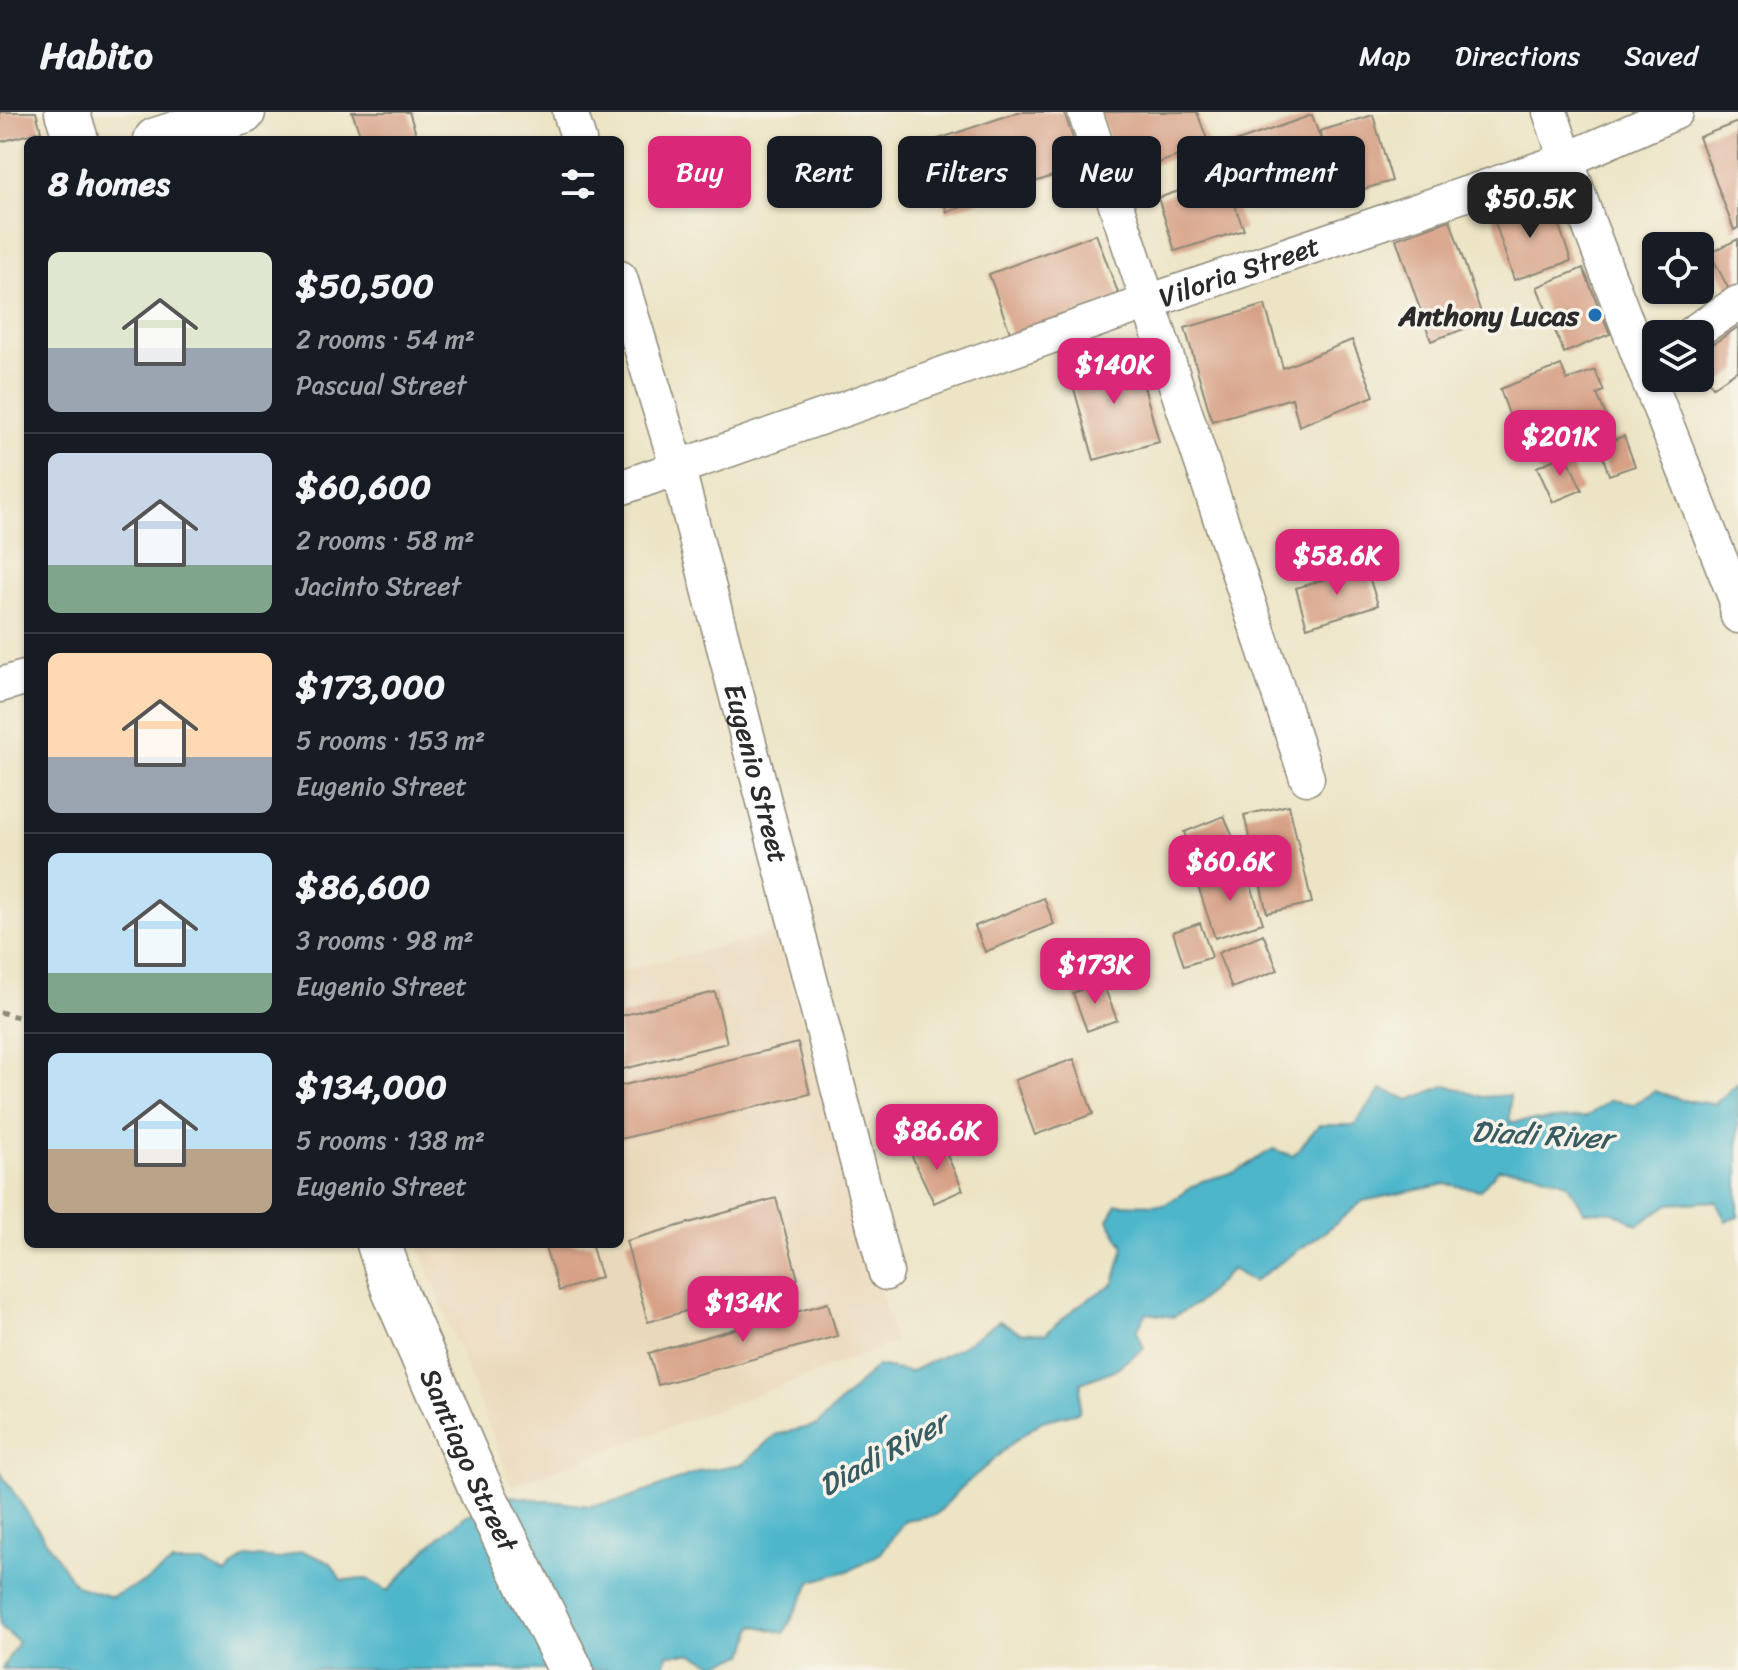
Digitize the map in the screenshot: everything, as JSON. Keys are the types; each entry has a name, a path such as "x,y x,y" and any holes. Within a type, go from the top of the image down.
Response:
{"main road":[{"path":"67,112 75,136"},
{"path":"168,136 243,112"},
{"name":"Santiago Street","path":"380,1248 394,1290 482,1492 571,1670"}],"street":[{"path":"570,112 578,136"},
{"path":"1085,112 1307,778"},
{"path":"1550,112 1566,160 1642,345"},
{"name":"Viloria Street","path":"624,487 1148,302 1566,160 1676,112"},
{"name":"Eugenio Street","path":"624,291 678,469 886,1273"},
{"path":"1712,320 1738,303"},
{"path":"1660,392 1737,604"},
{"path":"0,685 24,678"}],"path":[{"path":"0,1012 24,1019"}],"shaded area":[{"path":"776,933 895,1343 512,1486 420,1248 624,1248 624,970"}],"water":[{"name":"Diadi River","path":"1738,1083 1738,1217 1726,1221 1716,1201 1669,1204 1638,1225 1613,1212 1584,1211 1567,1183 1531,1171 1499,1169 1480,1190 1446,1184 1363,1201 1253,1282 1232,1269 1198,1303 1173,1317 1147,1313 1137,1330 1144,1348 1114,1370 1081,1383 1079,1412 1042,1421 961,1488 936,1515 905,1520 881,1553 851,1570 812,1581 784,1633 754,1625 745,1655 715,1664 692,1654 668,1654 663,1670 2,1669 18,1642 0,1626 0,1472 76,1586 111,1597 145,1582 172,1563 204,1563 226,1574 246,1556 278,1559 303,1551 331,1563 341,1580 367,1579 388,1591 430,1545 465,1516 511,1496 590,1506 627,1499 700,1471 743,1464 775,1435 817,1425 877,1366 910,1372 961,1347 999,1321 1019,1332 1045,1334 1079,1305 1114,1283 1124,1247 1108,1220 1117,1204 1164,1205 1202,1181 1235,1172 1273,1149 1293,1156 1319,1125 1354,1125 1382,1089 1409,1100 1447,1085 1482,1097 1510,1095 1510,1122 1586,1117 1610,1100 1634,1104 1655,1091 1682,1100 1715,1104"}],"building":[{"path":"0,112 36,112 41,131 0,142"},
{"path":"352,112 409,112 417,136 361,136"},
{"path":"1018,112 1064,112 1072,136 1052,136 1052,176 1036,182 1036,136 948,136"},
{"path":"1100,112 1197,112 1206,136 1177,136 1177,156 1161,162 1161,136 1108,136"},
{"path":"1312,115 1320,136 1252,136"},
{"path":"1373,115 1392,181 1365,189 1365,136 1321,136 1320,131"},
{"path":"1738,122 1738,228 1734,230 1699,137"},
{"path":"1177,192 1177,208 1236,208 1244,230 1175,251 1161,207 1161,197"},
{"path":"1518,201 1524,217 1553,207 1571,261 1514,280 1491,210"},
{"path":"1450,220 1484,322 1431,341 1396,239"},
{"path":"1096,234 1120,298 1012,338 989,274"},
{"path":"1738,239 1738,286 1729,290 1714,261 1714,251"},
{"path":"1583,268 1610,334 1564,353 1537,287"},
{"path":"1265,305 1283,368 1352,340 1374,396 1299,426 1292,398 1212,421 1185,328"},
{"path":"1738,327 1738,370 1714,386 1714,343"},
{"path":"1135,353 1159,442 1094,460 1069,371"},
{"path":"1561,365 1567,380 1595,370 1604,391 1597,394 1611,428 1556,450 1553,442 1537,448 1524,415 1511,420 1500,389"},
{"path":"1624,436 1635,466 1609,475 1599,445"},
{"path":"1566,454 1582,490 1553,502 1537,467"},
{"path":"1366,567 1378,605 1307,627 1296,588"},
{"path":"1289,805 1312,903 1267,913 1244,815"},
{"path":"1224,816 1240,854 1199,871 1184,832"},
{"path":"1245,867 1263,923 1215,938 1197,883"},
{"path":"1044,898 1054,924 985,952 975,926"},
{"path":"1200,923 1212,957 1184,966 1173,932"},
{"path":"1263,934 1278,970 1232,988 1218,953"},
{"path":"1102,981 1117,1020 1087,1031 1073,993"},
{"path":"715,992 727,1043 624,1069 624,1015"},
{"path":"798,1043 810,1094 624,1138 624,1085"},
{"path":"1074,1059 1093,1114 1035,1135 1015,1080"},
{"path":"940,1140 963,1190 934,1203 911,1154"},
{"path":"776,1198 798,1279 648,1322 626,1241"},
{"path":"545,1248 592,1248 601,1277 559,1291"},
{"path":"828,1303 837,1336 658,1385 649,1353"}],"place":[{"name":"Anthony Lucas","path":"1595,315"}]}
